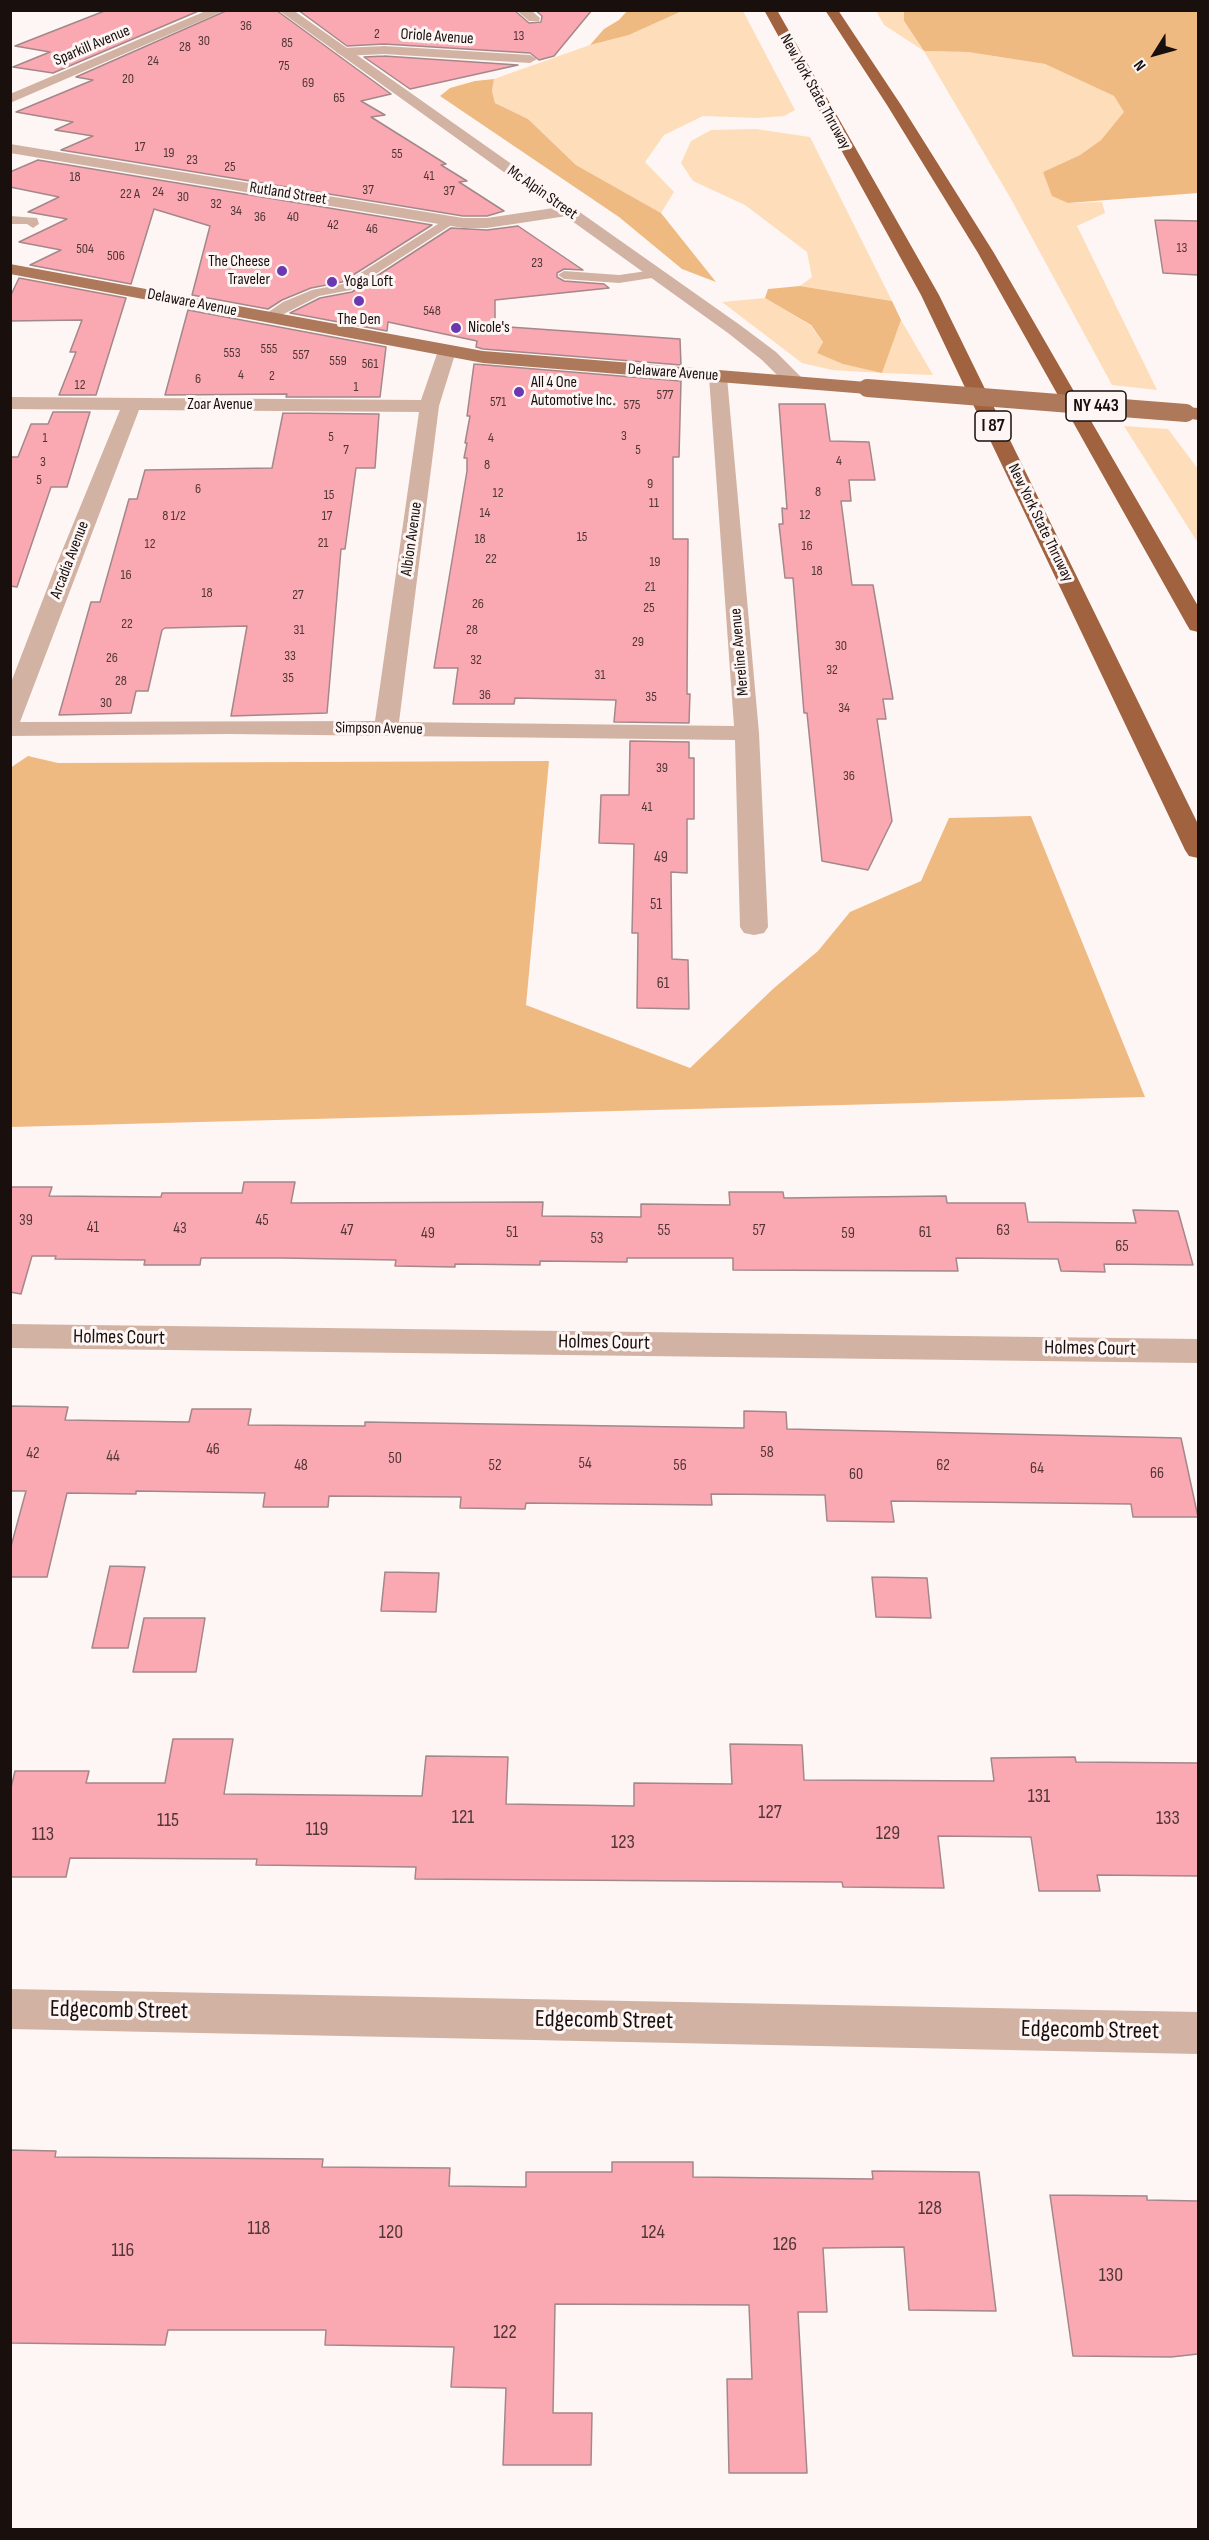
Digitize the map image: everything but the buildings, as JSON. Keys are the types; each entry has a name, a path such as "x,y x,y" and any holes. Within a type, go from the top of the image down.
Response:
{"highway":[{"name":"New York State Thruway","path":"770,10 930,295 1198,850"},
{"path":"831,10 894,105 986,253 1198,625"}],"main road":[{"name":"Delaware Avenue","path":"10,269 447,351 594,368 1192,413"}],"street":[{"name":"Sparkill Avenue","path":"10,99 220,10"},
{"name":"Mc Alpin Street","path":"284,10 769,356 796,383"},
{"path":"522,10 534,18"},
{"name":"Oriole Avenue","path":"343,52 384,50 530,59"},
{"name":"Rutland Street","path":"10,148 449,221 487,223 567,211"},
{"name":"Albion Avenue","path":"386,729 429,406 447,351"},
{"name":"Mereline Avenue","path":"718,377 747,733 754,927"},
{"name":"Zoar Avenue","path":"10,403 429,406"},
{"name":"Arcadia Avenue","path":"10,718 66,568 132,404"},
{"name":"Simpson Avenue","path":"10,729 230,727 747,733"},
{"name":"Holmes Court","path":"10,1336 1198,1351"},
{"name":"Edgecomb Street","path":"10,2009 1198,2033"}],"lane":[{"path":"10,220 33,221 33,224"},
{"path":"267,317 316,293 347,287 449,221"},
{"path":"564,275 619,279 654,274"}],"shaded area":[{"path":"627,11 682,11 629,35 590,45 604,29 619,20"},
{"path":"682,11 743,11 795,110 784,116 758,118 703,116 664,135 645,162 674,192 661,213 576,165 528,119 495,103 492,91 494,79 590,45 629,35"},
{"path":"876,11 904,11 904,21 924,51 884,25"},
{"path":"904,11 1198,11 1198,193 1068,203 1052,196 1043,172 1080,155 1101,140 1124,112 1114,96 1045,64 968,52 924,51 904,21"},
{"path":"924,51 968,52 1045,64 1114,96 1125,112 1101,140 1080,155 1043,172 1068,203 1102,202 1105,213 1077,226 1157,390 1112,385 1011,199"},
{"path":"494,79 492,91 495,103 528,119 576,165 661,213 716,282 682,269 619,217 440,96 450,88 475,81"},
{"path":"756,129 810,137 892,301 800,286 812,277 807,252 745,205 693,181 681,163 691,141 711,130"},
{"path":"800,286 892,301 901,320 882,373 843,364 817,353 823,342 811,325 765,298 768,289"},
{"path":"765,298 810,325 823,342 818,353 882,372 901,320 933,375 832,370 802,363 722,302"},
{"path":"1124,426 1168,429 1198,469 1198,543"},
{"path":"28,756 58,763 549,761 526,1005 690,1068 774,988 818,951 850,912 921,881 949,818 1031,816 1145,1097 11,1127 10,768"}],"place":[{"name":"The Cheese Traveler","path":"282,271"},
{"name":"Yoga Loft","path":"332,282"},
{"name":"The Den","path":"359,301"},
{"name":"Nicole's","path":"456,328"},
{"name":"All 4 One Automotive Inc.","path":"519,392"}]}
